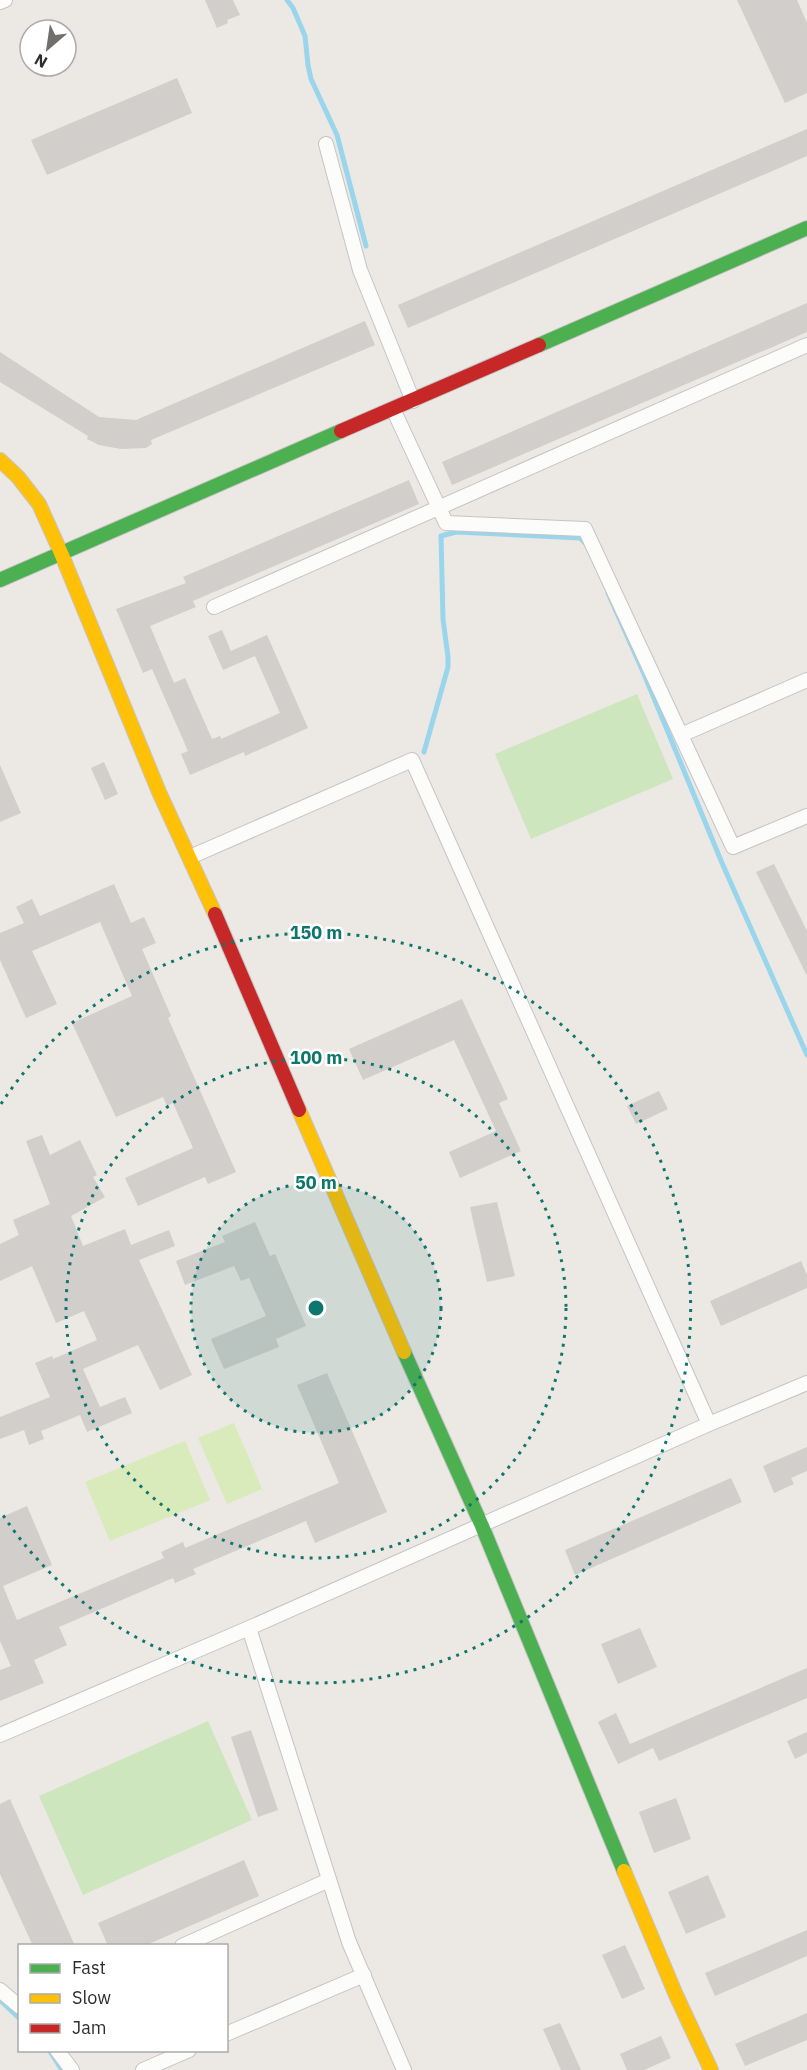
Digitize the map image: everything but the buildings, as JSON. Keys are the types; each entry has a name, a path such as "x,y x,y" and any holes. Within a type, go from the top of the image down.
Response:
{"main road":[{"path":"0,580 807,228"},
{"path":"0,460 18,477 39,504 61,553 159,792 190,857 389,1320 482,1526 676,1995 711,2070"}],"street":[{"path":"0,2 4,0"},
{"path":"326,144 360,270 413,401"},
{"path":"214,608 807,345"},
{"path":"393,409 446,523 585,529 733,847 807,816"},
{"path":"681,735 807,680"},
{"path":"190,857 412,760 709,1424"},
{"path":"0,1735 807,1383"},
{"path":"249,1628 348,1942 404,2070"},
{"path":"186,1944 329,1880"},
{"path":"228,2033 364,1975"},
{"path":"0,1990 18,2005"},
{"path":"58,2052 72,2070"},
{"path":"143,2070 184,2052"}],"green space":[{"path":"637,694 673,779 531,839 495,754"},
{"path":"234,1423 262,1489 227,1504 198,1438"},
{"path":"185,1441 210,1500 110,1541 85,1482"},
{"path":"208,1721 252,1820 83,1895 39,1796"}],"waterway":[{"path":"287,0 305,36 311,79 337,135 366,246"},
{"path":"424,752 448,667 443,619 441,536 456,532 580,538 586,544"},
{"path":"608,593 722,863 807,1055"},
{"path":"0,2000 18,2017"},
{"path":"50,2052 62,2070"}],"traffic: fast":[{"path":"539,345 807,228"},
{"path":"0,580 341,431"},
{"path":"404,1352 482,1526 624,1871"}],"traffic: slow":[{"path":"0,460 18,477 39,504 159,792 215,914"},
{"path":"299,1110 404,1352"},
{"path":"624,1871 676,1995 711,2070"}],"traffic: jam":[{"path":"341,431 539,345"},
{"path":"215,914 299,1110"}]}
